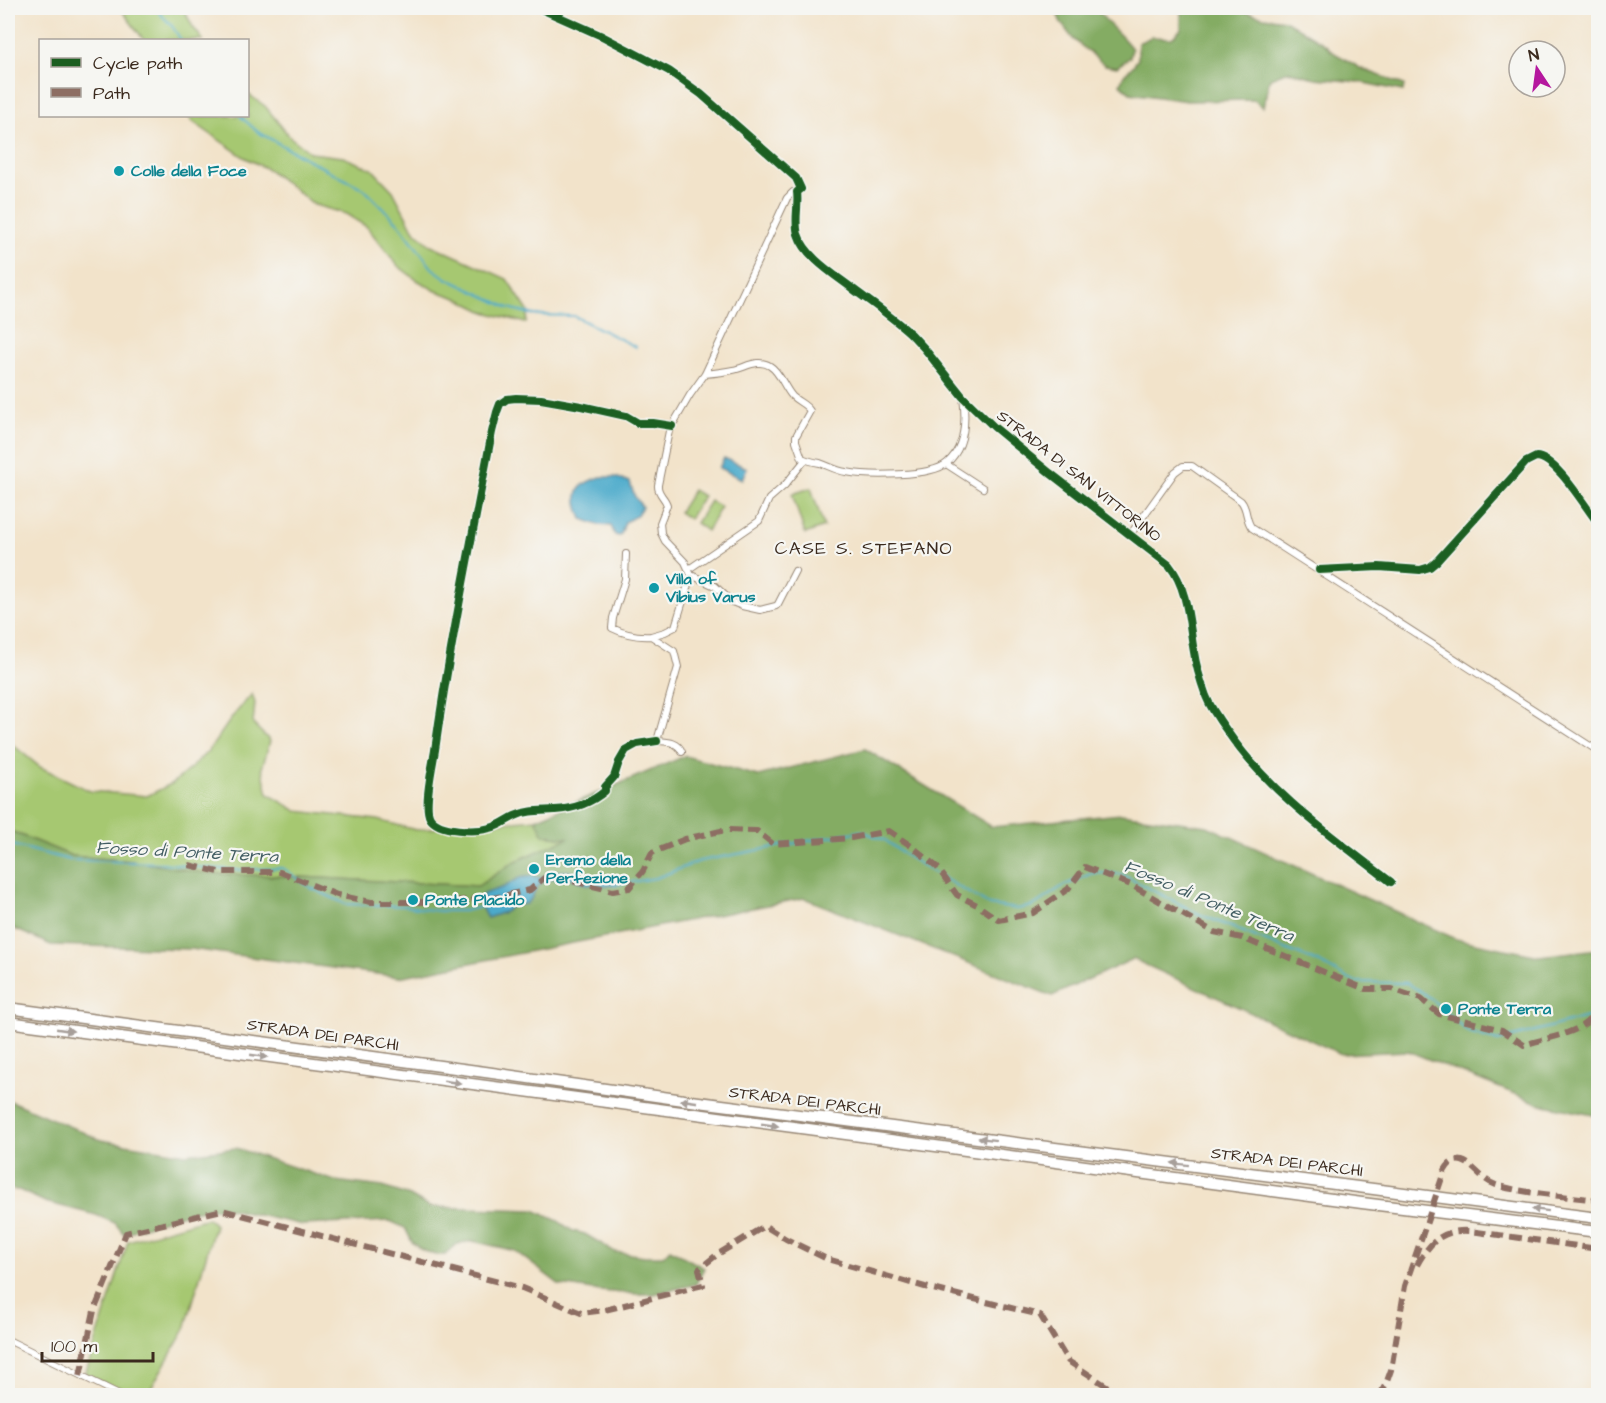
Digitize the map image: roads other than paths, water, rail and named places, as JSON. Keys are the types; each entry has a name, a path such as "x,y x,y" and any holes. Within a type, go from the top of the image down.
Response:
{"highway":[{"name":"STRADA DEI PARCHI","path":"8,1008 691,1101 1599,1218"},
{"name":"STRADA DEI PARCHI","path":"8,1022 1350,1202 1599,1232"}],"street":[{"name":"STRADA DI SAN VITTORINO","path":"540,8 602,36 677,76 701,94 794,176 801,187 797,192 797,228 799,237 810,253 823,266 912,335 963,397 994,427 1165,561 1176,574 1182,589 1195,660 1206,696 1215,714 1239,749 1303,813 1391,882"},
{"path":"795,571 778,604 771,608 751,609 734,603 717,588 690,572 664,539 660,531 660,523 668,505 658,491 658,485 672,426 705,374 788,198 793,192 797,192"},
{"path":"705,374 737,370 756,363 770,366 794,397 810,411 796,436 800,456 805,460 840,471 855,473 918,473 946,464 956,453 962,438 963,397"},
{"path":"672,426 638,423 626,416 534,398 509,399 499,406 492,432 445,681 429,792 429,816 445,828 481,830 498,826 526,812 562,810 580,806 605,791 605,787 614,777 626,750 637,744 657,741 677,745 682,752"},
{"path":"1319,570 1379,567 1420,570 1430,567 1526,462 1536,456 1545,459 1564,478 1599,523"},
{"path":"626,554 625,579 612,628 636,636 651,636 675,627 690,572 759,521 769,499 785,485 805,460"},
{"path":"946,464 984,488"},
{"path":"1130,535 1175,472 1180,467 1189,466 1241,501 1252,528 1599,751"},
{"path":"651,636 674,651 678,667 657,741"},
{"path":"8,1340 123,1395"}],"water":[{"path":"724,458 747,468 742,479 719,468"},
{"path":"601,477 615,477 630,482 634,495 642,507 636,516 625,522 619,536 615,535 611,526 598,525 582,519 579,511 577,497 581,487"},
{"path":"557,871 569,871 599,881 618,879 617,886 586,884 571,878 555,878 544,881 537,887 526,904 513,905 505,912 487,918 481,906 483,894 504,887 519,878 533,876 540,878"}],"waterway":[{"path":"155,8 180,39"},
{"path":"241,117 258,132 364,189 399,224 432,268 446,278 509,308 534,315 574,316 636,347"},
{"name":"Fosso di Ponte Terra","path":"614,885 656,878 700,861 861,831 885,840 905,855 989,905 1017,909 1033,906 1063,886 1093,873 1121,874 1199,914 1320,963 1354,982 1407,983 1429,997 1468,1032 1498,1041 1598,1014"},
{"name":"Fosso di Ponte Terra","path":"8,844 70,860 163,863 236,870 283,868 311,888 346,904 404,906 439,911 464,911 481,907"}],"place":[{"name":"Colle della Foce","path":"119,171"},
{"name":"Villa of Vibius Varus","path":"654,588"},
{"name":"Eremo della Perfezione","path":"534,869"},
{"name":"Ponte Placido","path":"413,900"},
{"name":"Ponte Terra","path":"1446,1009"}],"district":[{"name":"CASE S. STEFANO","path":"864,548"}]}
